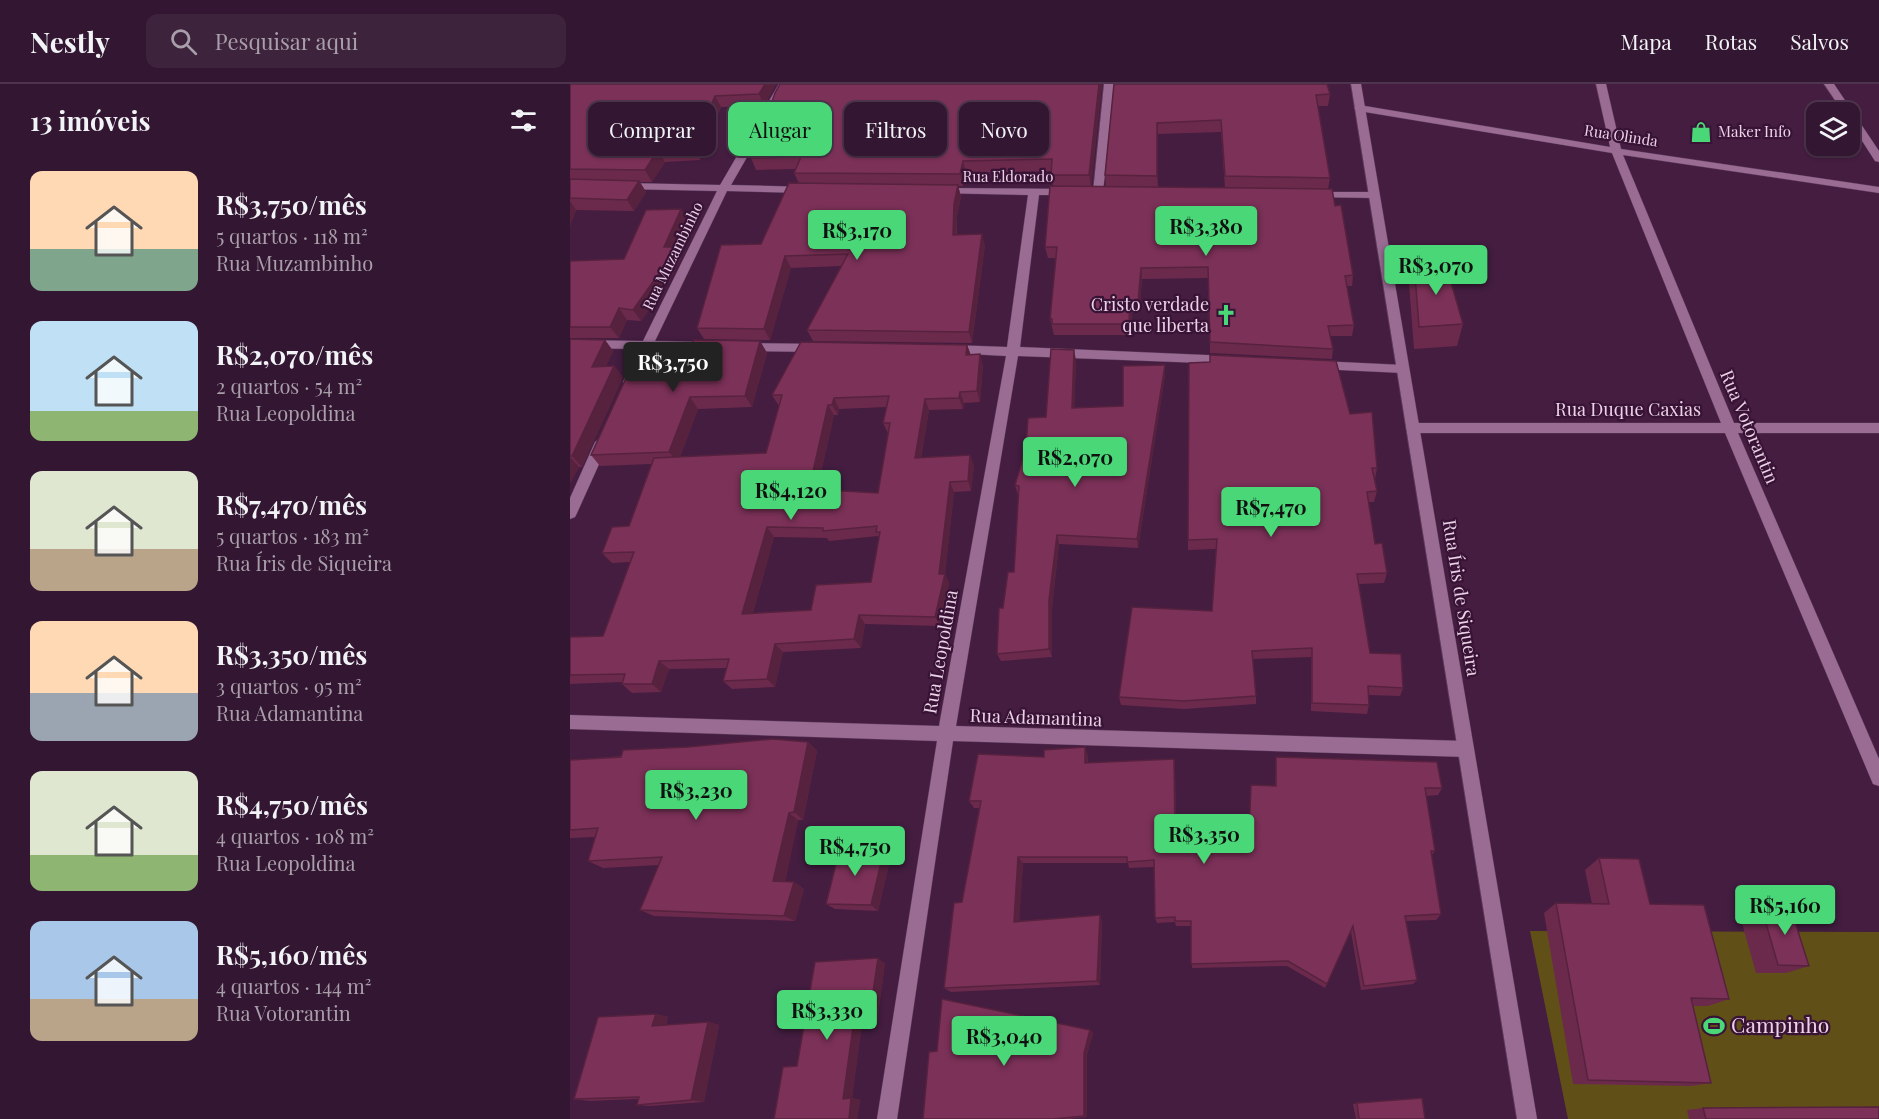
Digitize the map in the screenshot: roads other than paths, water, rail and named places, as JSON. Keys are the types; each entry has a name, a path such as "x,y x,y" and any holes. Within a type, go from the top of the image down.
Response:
{"street":[{"name":"Rua Muzambinho","path":"622,398 723,189 784,84"},
{"path":"1088,192 1109,84"},
{"name":"Rua Íris de Siqueira","path":"1356,84 1527,1119"},
{"name":"Rua Votorantin","path":"1601,84 1616,151 1879,778"},
{"path":"1829,84 1841,102"},
{"name":"Rua Olinda","path":"1359,108 1616,151 1879,190"},
{"path":"1860,130 1879,159"},
{"path":"617,186 819,190"},
{"name":"Rua Eldorado","path":"926,191 1110,192"},
{"name":"Rua Leopoldina","path":"887,1119 946,735 1013,350 1034,192"},
{"path":"1302,194 1374,195"},
{"path":"570,344 836,348"},
{"path":"942,349 1013,350 1238,361"},
{"path":"1309,364 1403,369"},
{"name":"Rua Duque Caxias","path":"1413,428 1879,428"},
{"path":"570,513 608,429"},
{"name":"Rua Adamantina","path":"570,722 1466,749"}],"place":[{"name":"Maker Info","path":"1701,132"},
{"name":"Cristo verdade que liberta","path":"1226,315"},
{"name":"Campinho","path":"1714,1026"}]}
